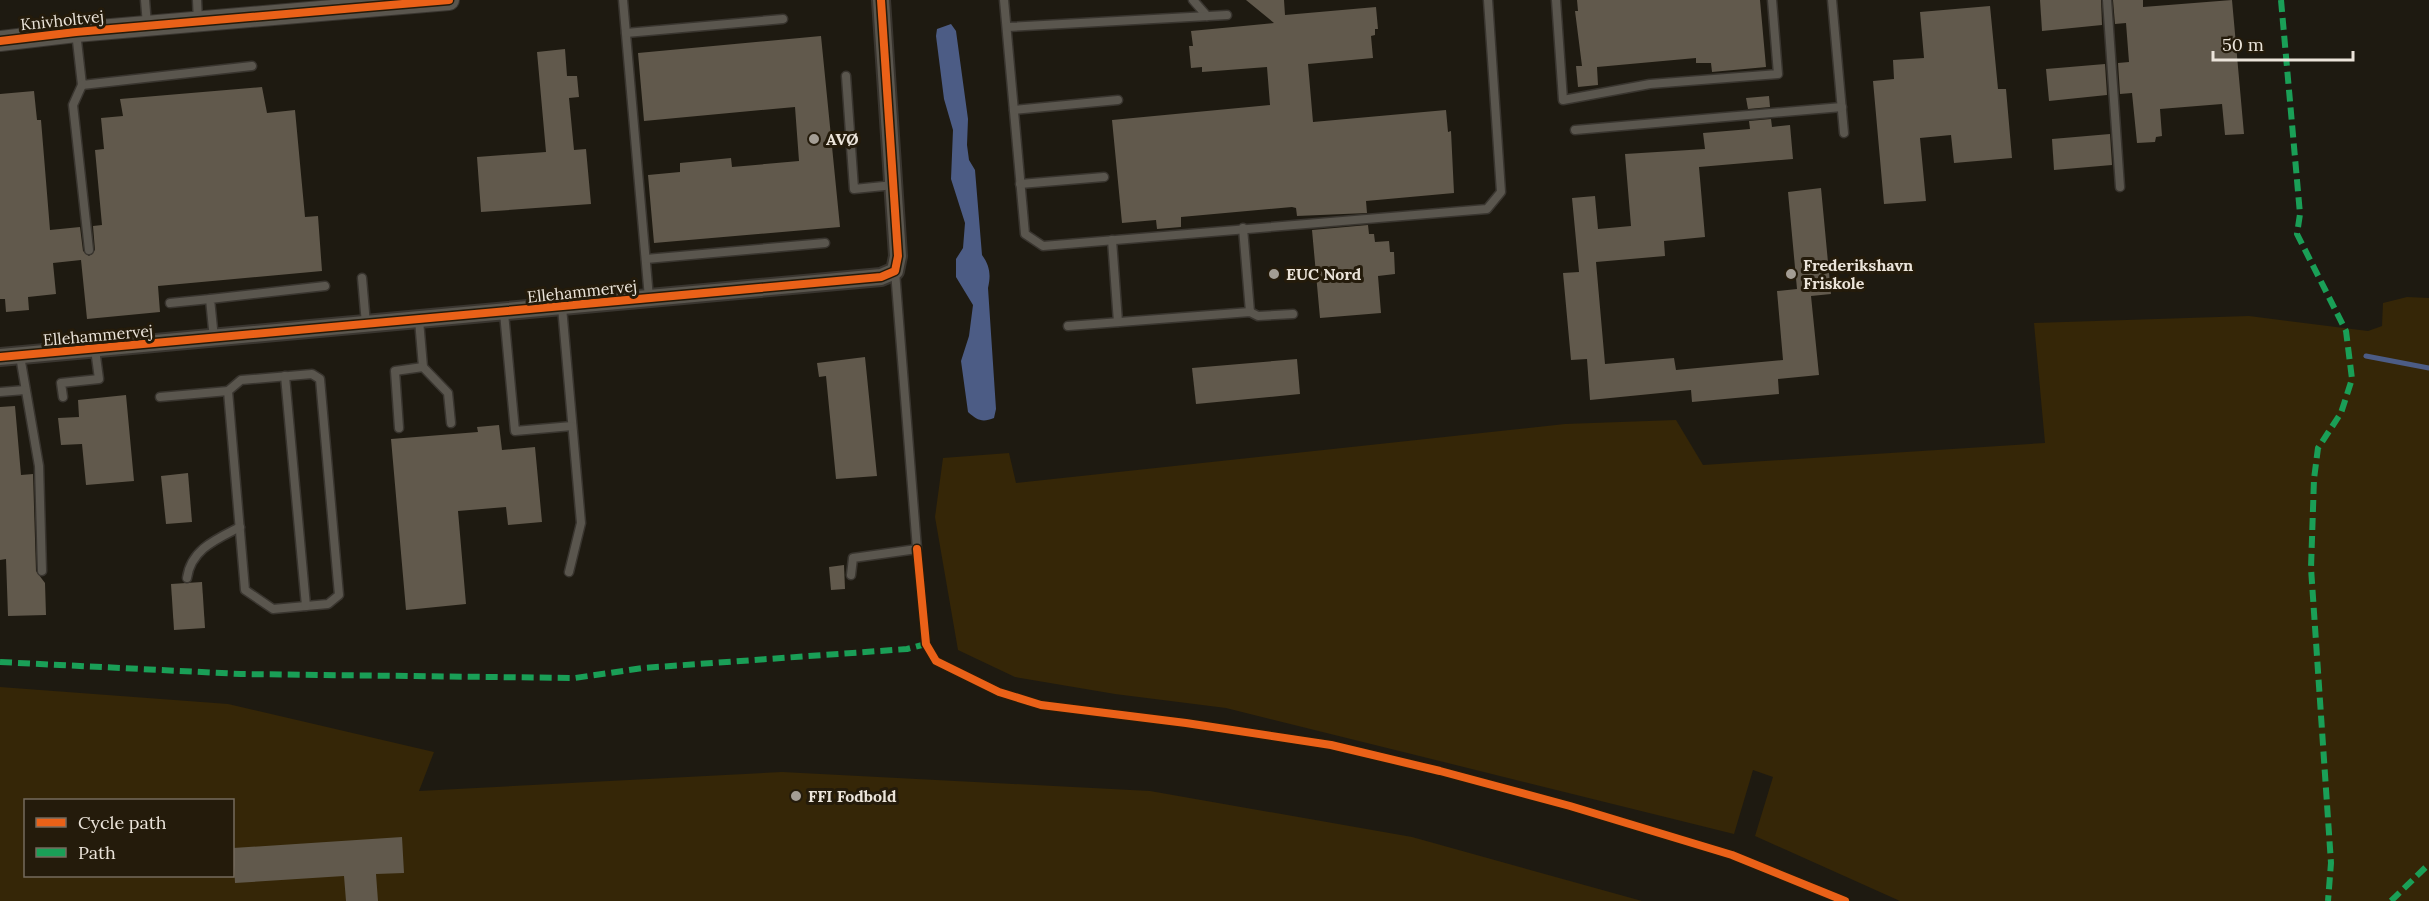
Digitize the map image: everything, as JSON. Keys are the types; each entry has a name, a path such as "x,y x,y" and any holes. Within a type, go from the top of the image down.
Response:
{"street":[{"name":"Knivholtvej","path":"0,41 76,32 449,0"},
{"path":"881,0 898,256 894,271"},
{"name":"Ellehammervej","path":"0,357 881,277 894,271"}],"lane":[{"path":"146,0 147,26"},
{"path":"197,0 198,21"},
{"path":"623,0 649,298"},
{"path":"1004,0 1025,234 1042,246 1487,209 1501,192 1488,0"},
{"path":"1193,0 1207,16"},
{"path":"1556,0 1563,100 1650,84 1778,74 1772,0"},
{"path":"1832,0 1844,133"},
{"path":"2107,0 2120,187"},
{"path":"1007,27 1227,15"},
{"path":"626,33 783,19"},
{"path":"76,32 82,85 73,105 89,250"},
{"path":"82,85 252,66"},
{"path":"846,76 854,189 894,185"},
{"path":"1014,110 1118,100"},
{"path":"1575,130 1842,106"},
{"path":"1020,184 1104,177"},
{"path":"1244,228 1250,312"},
{"path":"1112,240 1118,322"},
{"path":"646,258 825,243"},
{"path":"851,575 853,558 917,549 894,271"},
{"path":"362,278 366,325"},
{"path":"170,303 325,286"},
{"path":"210,299 214,339"},
{"path":"562,307 581,523 570,572"},
{"path":"1068,326 1250,312 1258,316 1293,314"},
{"path":"504,313 515,430 572,426"},
{"path":"420,320 423,368 448,393 451,423"},
{"path":"63,397 61,383 99,379 95,349"},
{"path":"20,356 39,466 42,571"},
{"path":"399,428 395,371 423,368"},
{"path":"160,397 228,391 241,380 312,374 320,379 339,595 328,604 273,609 245,590 228,391"},
{"path":"285,376 306,606"},
{"path":"0,392 25,390"},
{"path":"187,578 188,568 206,544 240,527"}],"shaded area":[{"path":"2407,297 2429,298 2429,901 1900,901 1755,836 1773,777 1753,770 1734,834 1226,708 1115,694 1015,677 958,650 935,517 943,458 1009,453 1016,483 1565,424 1676,420 1703,465 2045,443 2034,323 2249,316 2368,331 2382,326 2383,303"},
{"name":"FFI Fodbold","path":"0,687 228,704 434,752 419,791 782,772 1150,791 1412,837 1642,901 0,901"}],"water":[{"path":"951,24 956,31 968,119 969,160 975,170 982,255 990,275 988,288 996,409 994,418 986,420 977,419 968,412 961,361 969,336 973,305 956,277 956,259 963,248 965,223 951,179 953,130 944,99 936,36 937,29"}],"building":[{"name":"EUC Nord","path":"1246,0 1284,0 1285,15 1376,7 1378,29 1375,29 1375,35 1371,36 1373,58 1308,64 1313,122 1446,110 1448,132 1451,131 1454,193 1366,201 1367,213 1297,216 1296,208 1292,207 1181,217 1181,227 1157,229 1156,220 1122,223 1112,120 1270,105 1267,67 1202,72 1202,67 1191,68 1189,46 1193,46 1191,31 1274,23"},
{"path":"1577,0 1760,0 1766,67 1712,72 1711,63 1696,63 1696,58 1597,67 1598,85 1578,87 1576,66 1582,66 1575,11 1578,11"},
{"path":"2040,0 2101,0 2102,25 2042,31"},
{"path":"2113,0 2143,0 2143,7 2232,0 2244,134 2225,135 2222,104 2160,109 2162,136 2156,137 2155,142 2137,143 2132,93 2120,94 2118,63 2129,62 2126,23 2115,24"},
{"path":"1990,6 1998,89 2006,89 2012,158 1954,163 1951,135 1920,138 1926,201 1884,204 1873,81 1894,79 1893,60 1924,58 1920,12"},
{"name":"AVØ","path":"821,36 840,227 654,243 648,175 680,172 680,163 731,158 732,167 799,161 795,107 644,121 638,53"},
{"path":"565,49 567,76 577,76 579,97 569,98 574,150 586,149 591,204 481,212 477,157 546,152 537,52"},
{"path":"2105,64 2107,95 2049,101 2046,69"},
{"path":"262,87 267,113 295,110 305,217 318,216 322,271 158,286 160,312 87,319 81,260 53,263 56,294 28,297 29,310 6,312 5,299 0,299 0,94 34,91 37,120 41,120 50,230 80,227 83,251 89,256 95,250 93,226 102,225 95,150 104,149 101,118 123,116 120,99"},
{"path":"1769,96 1770,107 1748,109 1746,98"},
{"path":"1771,119 1772,127 1790,125 1793,159 1699,167 1705,237 1664,241 1665,256 1596,262 1605,364 1674,358 1676,370 1783,360 1777,291 1797,289 1788,192 1821,188 1831,294 1811,296 1819,375 1778,379 1779,394 1692,402 1691,390 1590,400 1587,359 1571,360 1563,273 1579,272 1572,198 1595,196 1598,229 1631,226 1625,154 1705,149 1703,133 1750,129 1749,121"},
{"path":"2110,134 2112,165 2054,170 2052,139"},
{"path":"1368,225 1369,234 1374,234 1375,242 1389,241 1390,252 1394,252 1395,274 1378,276 1381,313 1320,318 1312,230"},
{"path":"865,357 877,476 836,479 826,376 819,377 817,363"},
{"path":"1297,359 1300,394 1196,404 1192,368"},
{"path":"126,395 134,481 86,485 82,444 61,445 58,418 79,417 78,400"},
{"path":"15,406 21,475 33,474 36,571 45,583 46,615 8,616 6,559 0,560 0,407"},
{"path":"499,425 502,450 535,447 542,522 508,525 506,507 458,511 466,604 406,610 391,439 478,432 477,427"},
{"path":"188,473 192,522 166,524 161,476"},
{"path":"844,565 845,589 831,590 829,567"},
{"path":"202,582 205,628 174,630 171,584"},
{"path":"402,837 404,873 376,874 378,901 346,901 344,876 235,883 234,848"}],"waterway":[{"path":"2366,356 2429,368"}],"marked path":[{"path":"2281,0 2300,214 2297,234 2346,331 2352,379 2341,413 2318,448 2314,479 2311,568 2331,863 2328,901"},
{"path":"0,662 241,674 575,678 643,668 907,649 926,644"},
{"path":"2391,901 2429,864"}],"cycle path":[{"path":"0,41 76,32 449,0"},
{"path":"0,357 881,277 895,271 898,256 881,0"},
{"path":"917,549 926,644 936,661 999,692 1041,705 1186,723 1331,745 1440,771 1570,806 1732,855 1845,901"}],"place":[{"name":"AVØ","path":"814,139"},
{"name":"EUC Nord","path":"1274,274"},
{"name":"Frederikshavn Friskole","path":"1791,274"},
{"name":"FFI Fodbold","path":"796,796"}]}
